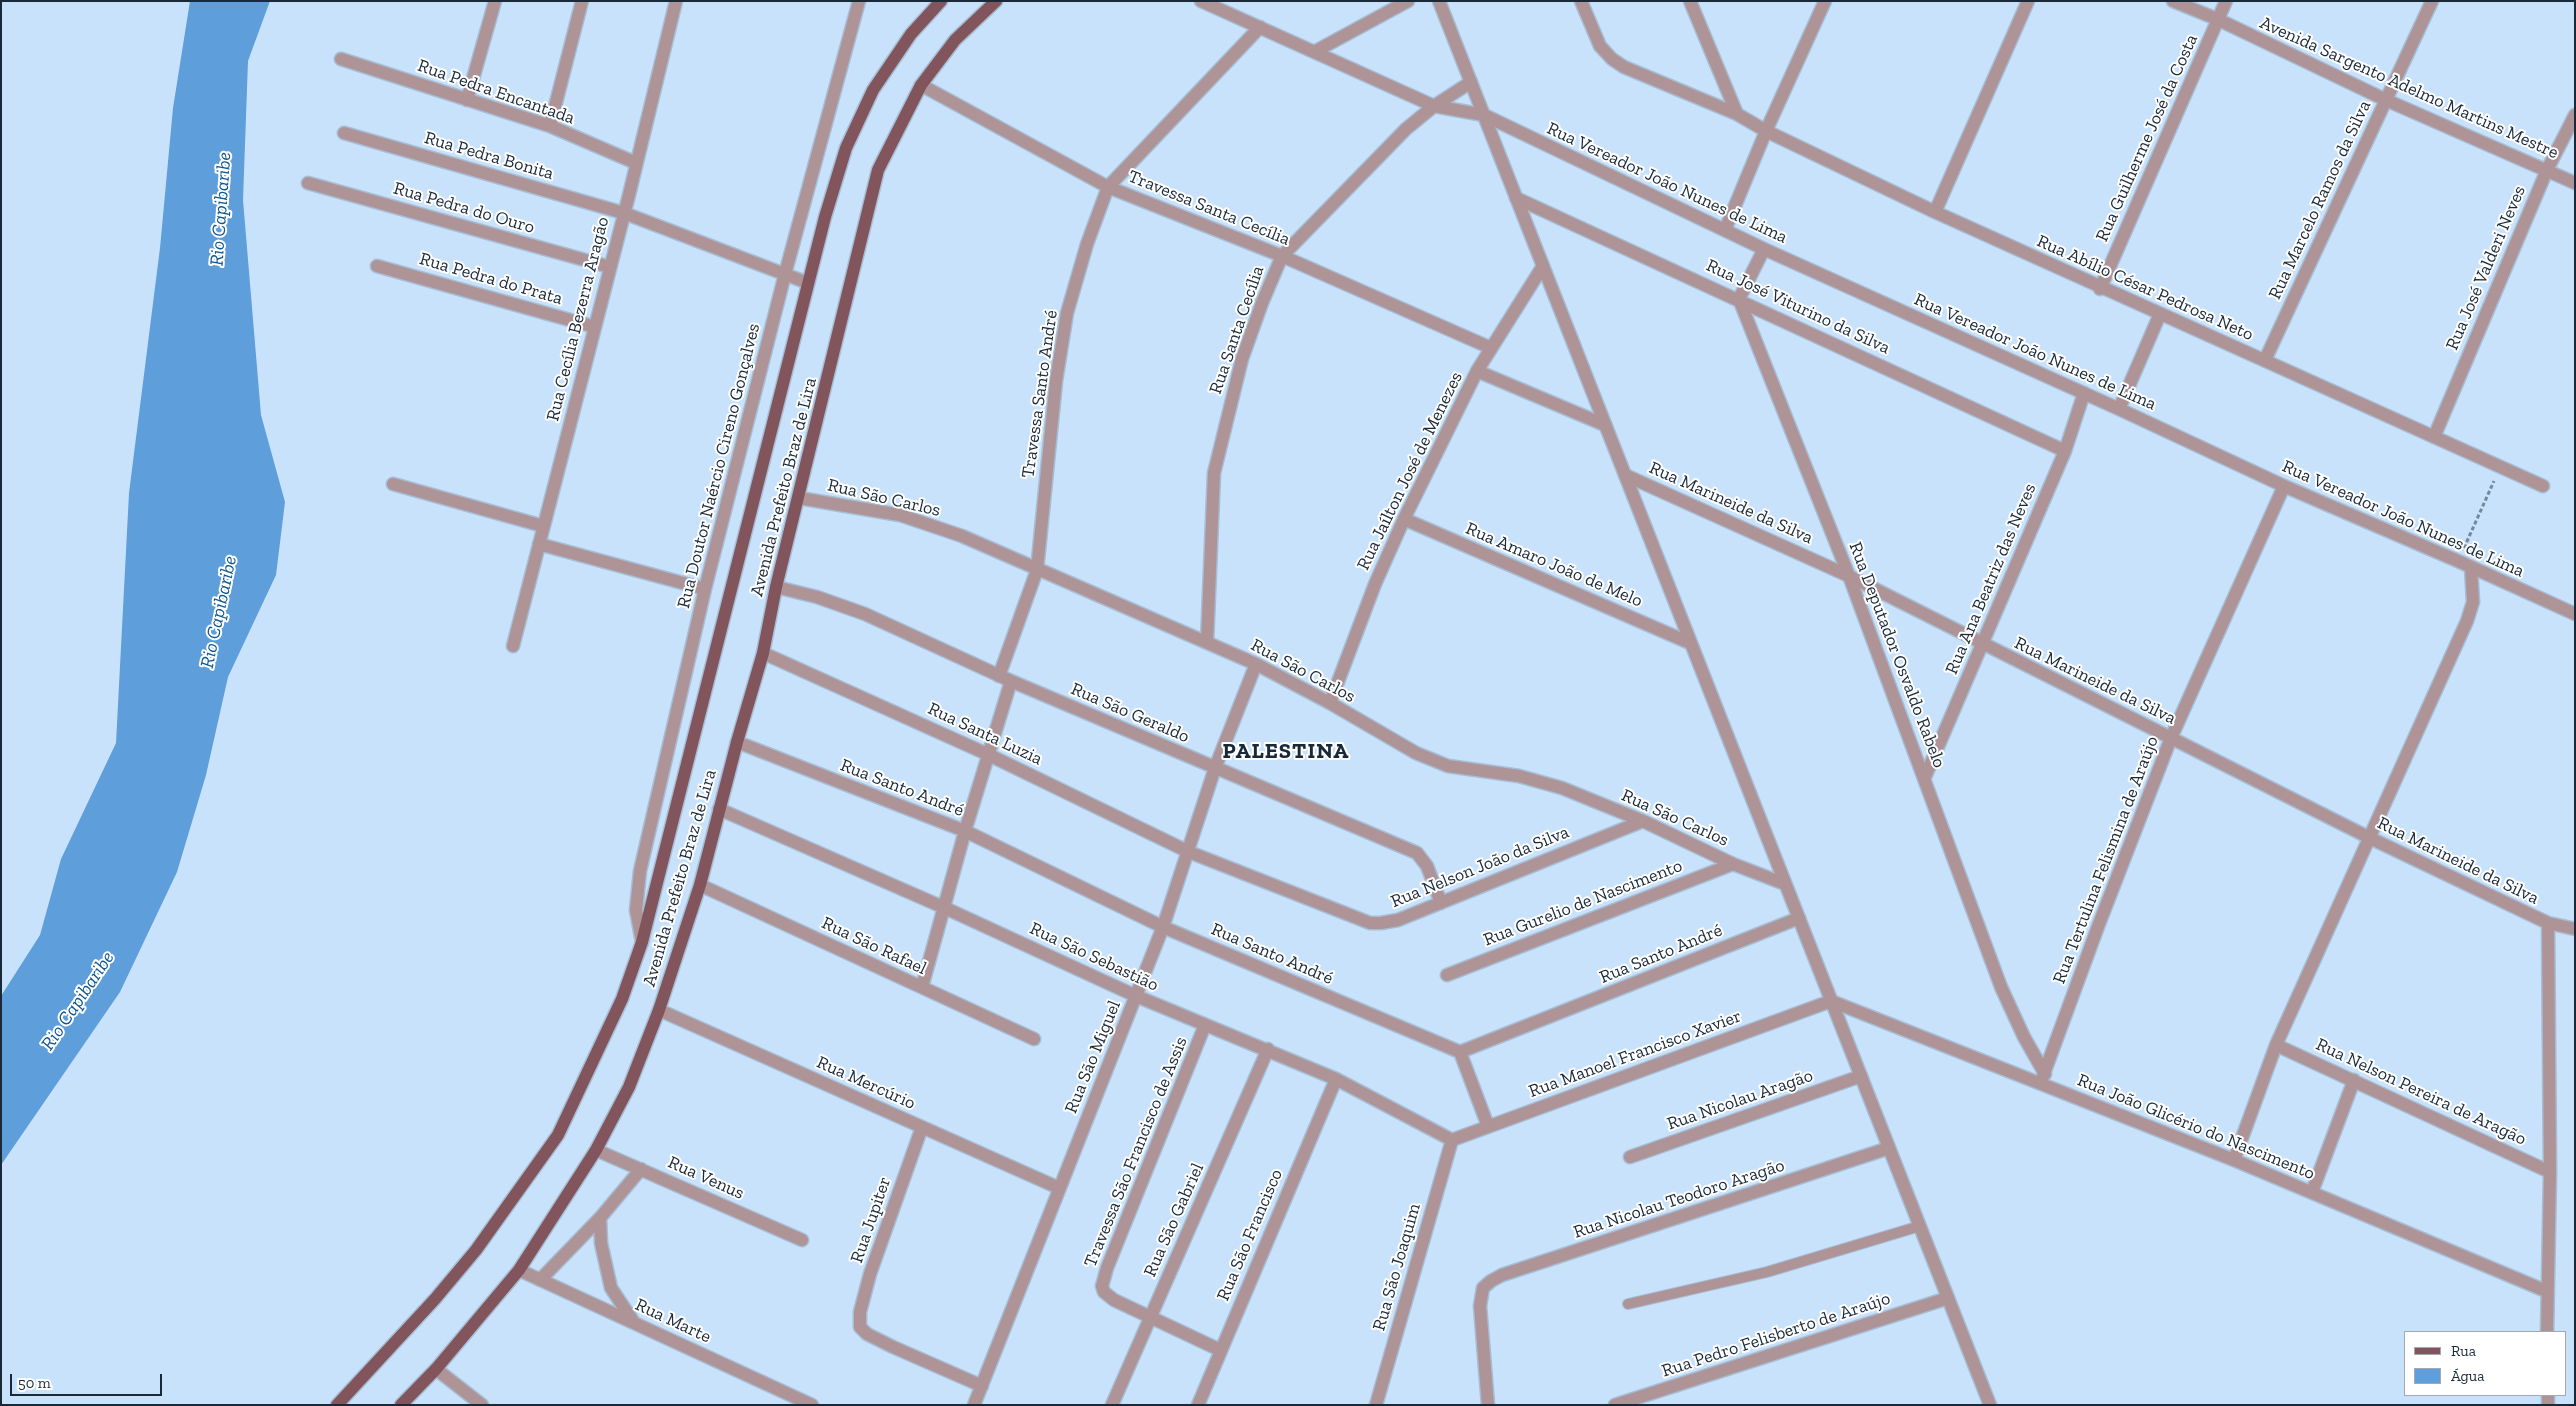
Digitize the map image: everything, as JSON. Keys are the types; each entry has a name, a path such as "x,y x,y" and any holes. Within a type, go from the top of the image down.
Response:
{"main road":[{"name":"Avenida Prefeito Braz de Lira","path":"337,1405 435,1300 476,1250 558,1135 622,999 642,942 825,217 850,140 873,90 911,34 941,1"},
{"name":"Avenida Prefeito Braz de Lira","path":"401,1405 436,1369 519,1270 596,1150 630,1087 659,1010 700,886 737,742 763,653 776,588 878,170 921,86 955,40 996,1"}],"street":[{"path":"467,100 495,1"},
{"path":"550,126 582,1"},
{"name":"Rua Cecília Bezerra Aragão","path":"512,646 624,214 676,1"},
{"name":"Rua Doutor Naércio Cireno Gonçalves","path":"642,942 636,910 640,871 705,589 785,274 859,1"},
{"path":"1201,1 1434,106 1484,115"},
{"path":"1314,52 1408,1"},
{"path":"1439,1 1990,1405"},
{"name":"Rua Abílio César Pedrosa Neto","path":"1581,1 1600,46 1612,58 1646,78 1737,114 1766,131 2100,289 2265,360 2543,486"},
{"path":"1690,1 1737,114"},
{"path":"1725,230 1766,131 1825,1"},
{"path":"1935,212 2028,1"},
{"name":"Avenida Sargento Adelmo Martins Mestre","path":"2172,1 2218,19 2386,100 2575,183"},
{"name":"Rua Guilherme José da Costa","path":"2100,289 2226,1"},
{"name":"Rua Marcelo Ramos da Silva","path":"2265,360 2432,1"},
{"name":"Travessa Santo André","path":"922,987 987,754 1005,679 1037,570 1056,381 1068,313 1087,244 1108,186 1260,27"},
{"name":"Rua Pedra Encantada","path":"342,59 550,126 636,163"},
{"name":"Rua Santa Cecília","path":"1207,642 1214,473 1242,359 1262,303 1282,256 1406,129 1434,106 1471,82"},
{"name":"Travessa Santa Cecília","path":"921,86 1108,186 1282,256 1491,348"},
{"name":"Rua Vereador João Nunes de Lima","path":"1484,115 1764,249 2084,393 2284,486 2575,614"},
{"name":"Rua José Valderi Neves","path":"2434,437 2547,170 2575,115"},
{"name":"Rua Pedra Bonita","path":"344,133 624,214 808,283"},
{"name":"Rua Pedra do Ouro","path":"308,183 610,267"},
{"name":"Rua José Viturino da Silva","path":"1516,198 2065,450"},
{"path":"1739,299 1764,249"},
{"name":"Rua Pedra do Prata","path":"378,266 595,327"},
{"name":"Rua Jaílton José de Menezes","path":"1330,703 1375,584 1404,519 1477,371 1543,266"},
{"name":"Rua Deputador Osvaldo Rabelo","path":"1739,299 1850,576 2001,987 2042,1079"},
{"path":"2119,409 2160,314"},
{"path":"1477,371 1605,425"},
{"name":"Rua Ana Beatriz das Neves","path":"1925,777 2065,450 2084,393"},
{"name":"Rua Marineide da Silva","path":"1625,475 1850,576 2370,838 2548,923 2575,929"},
{"path":"393,484 543,526"},
{"name":"Rua Tertulina Felismina de Araújo","path":"2042,1079 2099,924 2171,738 2284,486"},
{"name":"Rua São Carlos","path":"799,498 900,515 932,524 1256,664 1330,703 1378,733 1416,753 1448,766 1474,771 1501,772 1539,780 1643,821 1733,864 1785,884"},
{"name":"Rua Amaro João de Melo","path":"1404,519 1690,643"},
{"path":"539,544 705,589"},
{"path":"2234,1160 2276,1045 2467,621 2473,602 2471,567"},
{"name":"Rua São Geraldo","path":"776,588 816,597 865,614 1005,679 1417,853 1427,866 1441,903"},
{"name":"Rua Santa Luzia","path":"763,653 987,754 1190,852"},
{"name":"Rua São Miguel","path":"974,1405 1163,927 1190,852 1215,768 1256,664"},
{"name":"Rua Santo André","path":"737,742 965,831 1163,927 1460,1052 1799,918"},
{"name":"Rua São Sebastião","path":"719,809 945,908 1136,996 1336,1079 1452,1140"},
{"name":"Rua Nelson João da Silva","path":"1190,852 1370,923 1398,920 1643,821"},
{"name":"Rua Gurelio de Nascimento","path":"1447,975 1733,864"},
{"name":"Rua São Rafael","path":"700,886 1034,1040"},
{"name":"Rua Marineide da Silva","path":"2547,1331 2546,1291 2550,1172 2548,923"},
{"name":"Rua João Glicério do Nascimento","path":"1831,1001 2042,1079 2546,1291"},
{"name":"Rua Manoel Francisco Xavier","path":"1452,1140 1831,1001"},
{"name":"Rua Mercúrio","path":"659,1010 1059,1188"},
{"name":"Travessa São Francisco de Assis","path":"1150,1317 1114,1300 1104,1292 1102,1286 1107,1268 1205,1025"},
{"name":"Rua Nelson Pereira de Aragão","path":"2276,1045 2550,1172"},
{"name":"Rua São Gabriel","path":"1112,1405 1268,1050"},
{"path":"1460,1052 1488,1126"},
{"name":"Rua Nicolau Aragão","path":"1630,1157 1861,1076"},
{"name":"Rua São Francisco","path":"1198,1405 1336,1079"},
{"path":"2312,1192 2354,1080"},
{"name":"Rua Jupiter","path":"922,1127 870,1274 860,1312 860,1326 867,1334 982,1386"},
{"name":"Rua São Joaquim","path":"1376,1405 1452,1140"},
{"name":"Rua Nicolau Teodoro Aragão","path":"1488,1405 1480,1316 1483,1288 1502,1275 1889,1148"},
{"name":"Rua Venus","path":"596,1150 802,1240"},
{"path":"540,1280 600,1218 641,1169"},
{"path":"600,1218 601,1242 611,1288 633,1321"},
{"name":"Rua Marte","path":"519,1270 812,1405"},
{"name":"Rua Pedro Felisberto de Araújo","path":"1615,1405 1948,1298"},
{"path":"1150,1317 1220,1350"},
{"path":"436,1369 482,1405"}],"lane":[{"path":"1628,1304 1767,1272 1920,1226"}],"path":[{"path":"2458,561 2500,466"}],"water":[{"name":"Rio Capibaribe","path":"190,1 270,1 248,61 243,200 261,415 285,502 276,575 228,677 206,775 177,872 120,992 1,1165 1,996 40,935 61,859 116,743 129,493 160,248 173,108"}],"district":[{"name":"PALESTINA","path":"1286,752"}]}
